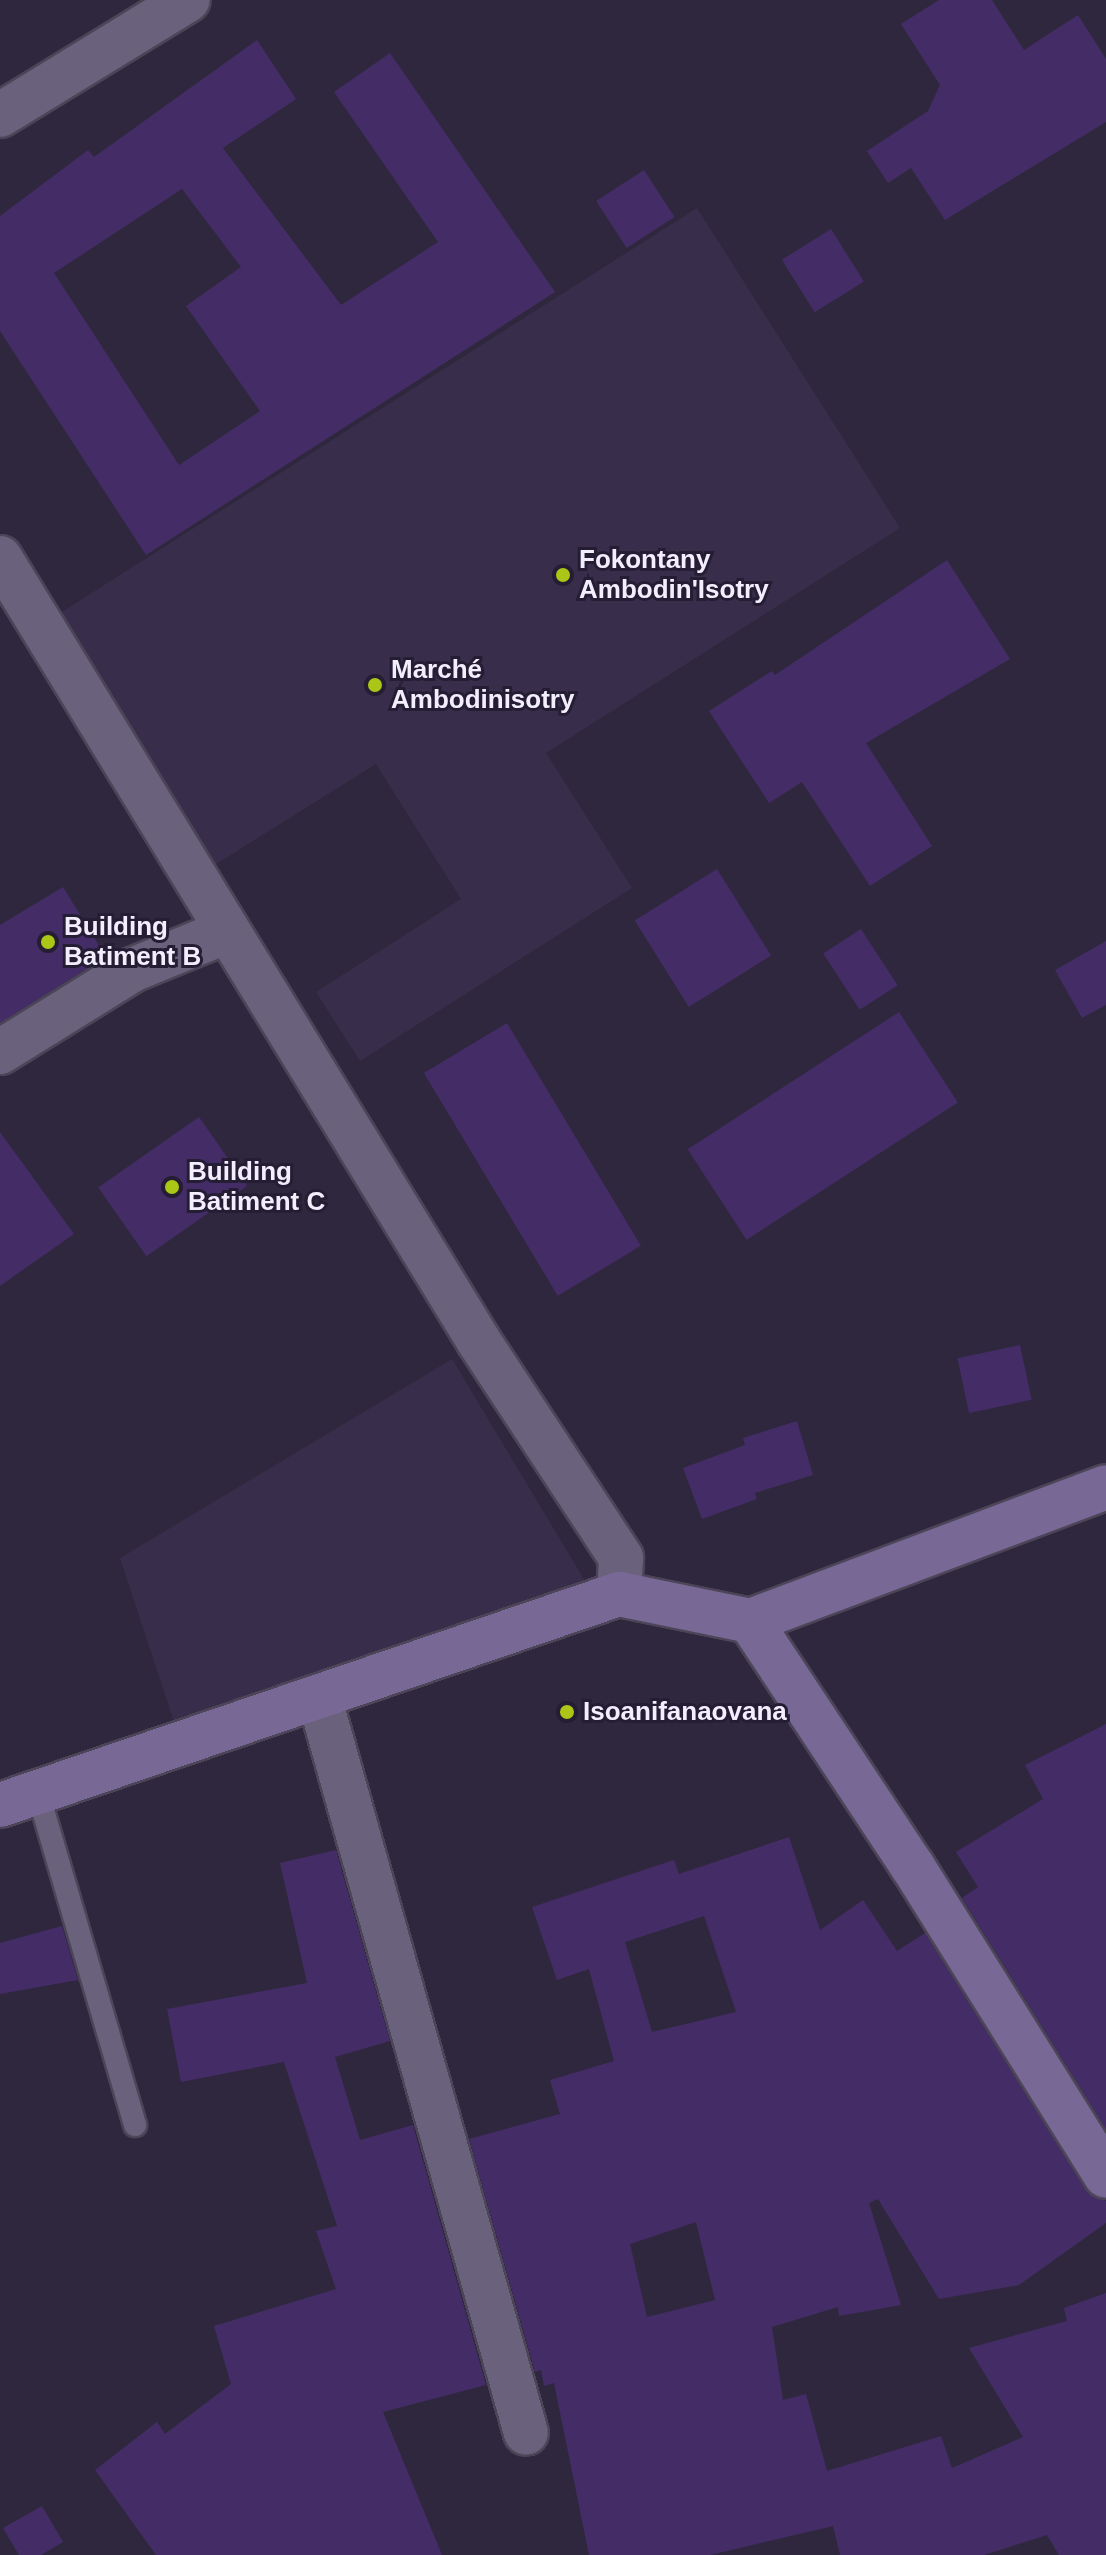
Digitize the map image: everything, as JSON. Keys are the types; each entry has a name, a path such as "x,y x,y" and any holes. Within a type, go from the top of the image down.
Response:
{"street":[{"path":"0,115 188,0"},
{"path":"0,558 478,1340 621,1558 619,1594"},
{"path":"0,1052 132,970 227,931"},
{"path":"19,1799 320,1700 619,1594 750,1621 1106,1487"},
{"path":"750,1621 913,1867 1106,2176"},
{"path":"320,1700 526,2433"}],"lane":[{"path":"19,1799 135,2125"}],"shaded area":[{"name":"Marché Ambodinisotry","path":"697,208 900,528 546,753 632,888 360,1061 316,992 461,899 376,764 213,866 54,617"},
{"path":"452,1359 591,1591 176,1728 120,1558"}],"building":[{"path":"939,0 992,0 1024,50 1078,15 1106,59 1106,122 945,220 911,168 888,183 867,151 928,111 940,85 901,24"},
{"path":"257,40 296,99 223,148 341,305 438,242 334,92 390,53 555,292 146,555 0,331 0,216 88,150 94,157","holes":["182,189 241,267 186,306 260,411 179,465 54,273"]},
{"path":"644,170 674,217 627,248 596,201"},
{"path":"831,229 864,282 815,312 782,260"},
{"path":"947,560 1010,659 866,743 932,846 870,886 802,782 769,803 709,711 772,671 775,675"},
{"path":"717,869 771,956 689,1007 635,920"},
{"name":"Building Batiment B","path":"63,887 106,957 0,1023 0,925"},
{"path":"861,929 897,985 860,1010 823,954"},
{"path":"1106,941 1106,1005 1082,1018 1055,970"},
{"path":"899,1012 958,1103 746,1240 688,1149"},
{"path":"507,1023 641,1246 558,1296 424,1073"},
{"name":"Building Batiment C","path":"199,1117 247,1186 146,1256 98,1188"},
{"path":"0,1132 74,1234 0,1286"},
{"path":"1020,1345 1032,1400 969,1413 957,1358"},
{"path":"797,1421 813,1475 755,1493 757,1499 702,1519 683,1468 745,1445 743,1438"},
{"path":"1106,1724 1106,2129 962,1898 978,1887 956,1852 1043,1799 1025,1765"},
{"path":"789,1837 820,1930 863,1900 897,1951 925,1933 1085,2189 1106,2201 1106,2223 1019,2285 939,2299 878,2199 869,2203 901,2305 839,2316 838,2307 772,2327 783,2400 806,2394 827,2471 941,2436 952,2468 1023,2437 969,2348 1067,2321 1064,2308 1106,2293 1106,2555 1059,2555 1047,2535 984,2555 840,2555 833,2526 710,2555 589,2555 554,2383 544,2386 541,2370 535,2372 469,2139 560,2114 550,2080 614,2061 589,1969 557,1980 532,1907 674,1860 679,1874","holes":["704,1916 736,2012 652,2032 625,1942","696,2222 715,2300 647,2317 630,2244"]},
{"path":"336,1850 390,2041 335,2057 360,2140 413,2125 486,2385 383,2412 442,2555 156,2555 95,2470 157,2422 165,2434 231,2384 214,2326 336,2289 316,2231 337,2226 284,2062 181,2082 167,2009 307,1983 280,1863"},
{"path":"62,1926 78,1980 0,1994 0,1943"},
{"path":"42,2506 63,2542 41,2555 19,2555 3,2528"}],"place":[{"name":"Fokontany Ambodin'Isotry","path":"563,575"},
{"name":"Marché Ambodinisotry","path":"375,685"},
{"name":"Building Batiment B","path":"48,942"},
{"name":"Building Batiment C","path":"172,1187"},
{"name":"Isoanifanaovana","path":"567,1712"}]}
